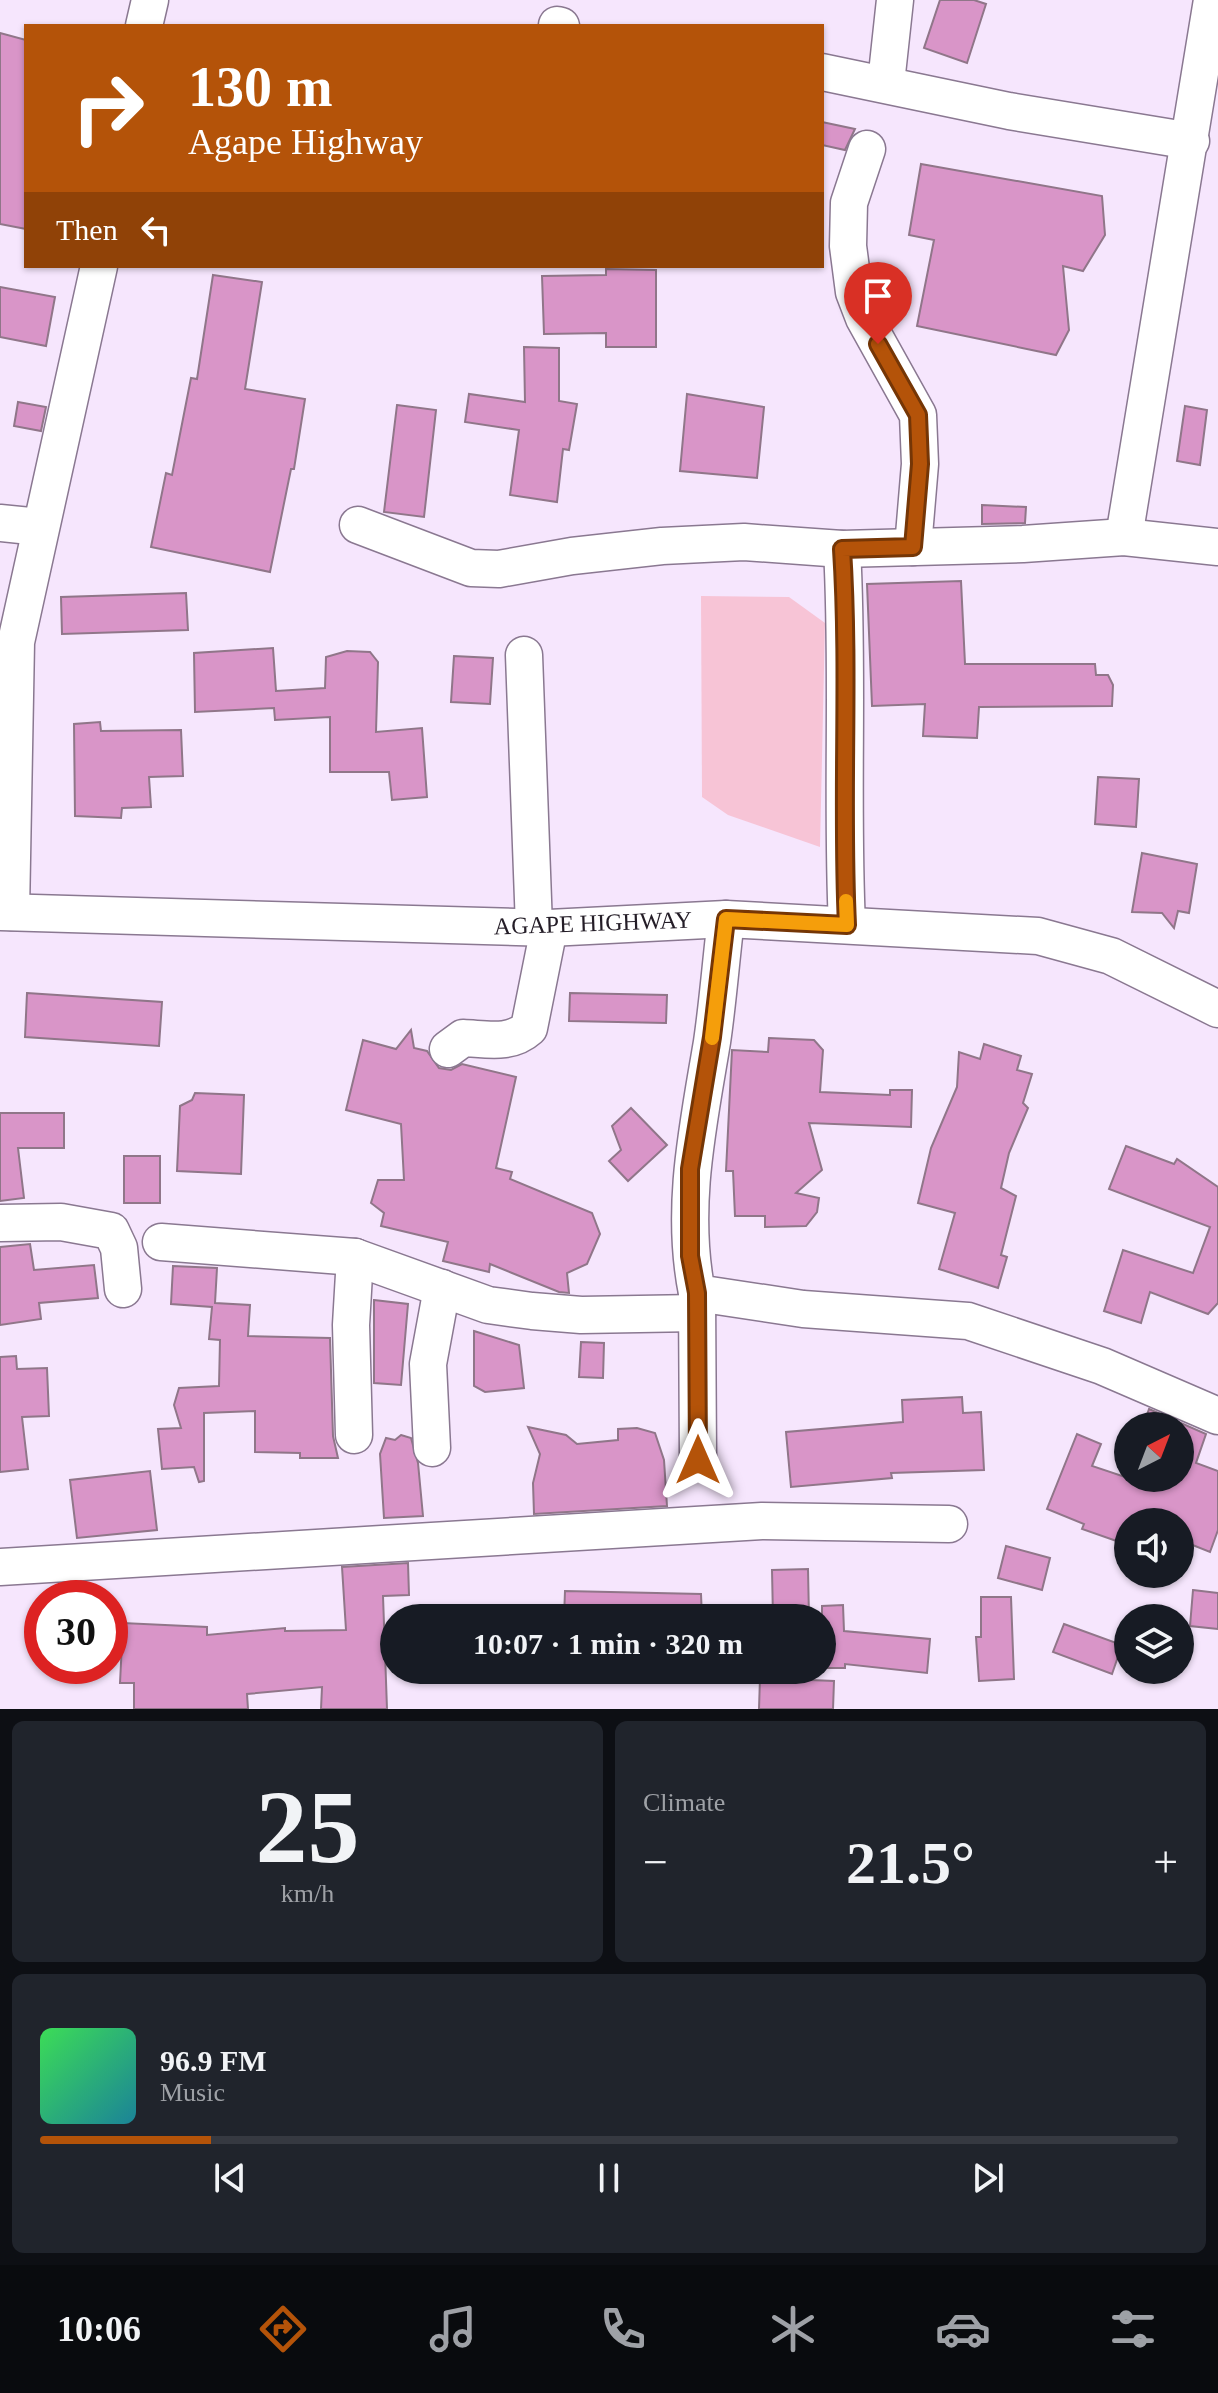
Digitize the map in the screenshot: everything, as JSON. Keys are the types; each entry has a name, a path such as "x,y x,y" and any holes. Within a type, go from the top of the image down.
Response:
{"street":[{"path":"144,24 150,0"},
{"path":"886,83 895,0"},
{"path":"1124,537 1212,0"},
{"path":"824,72 1009,111 1191,141"},
{"path":"867,149 849,203 848,246 854,292 864,318 918,415 920,464 913,547"},
{"path":"5,912 16,642 99,268"},
{"path":"0,523 40,527"},
{"path":"358,525 462,565 485,569 662,546 744,542 842,549 1023,544 1124,537 1218,547"},
{"path":"842,549 846,627 843,837 847,925"},
{"path":"448,1049 463,1038 504,1040 519,1037 529,1028 541,928 524,655"},
{"name":"AGAPE HIGHWAY","path":"5,912 541,928 726,919 1038,936 1111,956 1218,1009"},
{"path":"698,1460 697,1303 690,1256 690,1169 712,1037 726,919"},
{"path":"0,1223 61,1222 111,1231 119,1248 123,1289"},
{"path":"161,1242 355,1257 488,1305 532,1311 581,1315 697,1303 968,1321 1102,1366 1218,1416"},
{"path":"354,1435 351,1325 355,1257"},
{"path":"432,1448 428,1364 442,1288"},
{"path":"0,1567 762,1521 949,1524"}],"shaded area":[{"path":"701,596 789,597 825,623 820,847 728,815 702,797"}],"building":[{"path":"940,0 974,0 986,4 967,63 924,48"},
{"path":"0,33 24,39 24,229 0,224"},
{"path":"824,122 855,129 845,150 824,145"},
{"path":"921,164 1102,196 1105,235 1083,271 1063,266 1069,330 1056,355 917,326 934,240 909,235"},
{"path":"606,269 656,270 656,347 606,347 606,333 544,334 542,276 606,275"},
{"path":"213,275 262,282 245,389 305,399 294,469 291,469 270,572 151,547 166,473 172,475 191,378 197,379"},
{"path":"0,287 55,297 46,346 0,337"},
{"path":"524,347 559,348 559,401 577,404 569,450 563,449 557,502 510,495 519,430 465,422 469,394 525,402"},
{"path":"687,394 764,407 757,478 680,471"},
{"path":"18,402 46,407 41,431 14,426"},
{"path":"397,405 436,410 424,517 384,512"},
{"path":"1185,406 1207,410 1200,465 1177,461"},
{"path":"982,505 1026,507 1025,523 982,524"},
{"path":"961,581 965,664 1095,664 1096,675 1108,675 1113,685 1112,706 979,707 977,738 923,736 925,704 872,706 867,584"},
{"path":"186,593 188,630 62,634 61,597"},
{"path":"273,648 276,691 325,688 326,657 347,651 370,652 378,662 376,732 422,728 427,797 392,800 389,772 330,772 330,717 275,720 274,708 195,712 194,653"},
{"path":"454,656 493,658 490,704 451,702"},
{"path":"100,722 101,731 181,730 183,776 149,777 151,807 122,808 121,818 75,816 74,724"},
{"path":"1098,777 1139,779 1136,827 1095,824"},
{"path":"1142,853 1197,864 1189,913 1178,911 1174,928 1162,913 1132,912"},
{"path":"27,993 162,1002 159,1046 25,1037"},
{"path":"570,993 667,995 666,1023 569,1021"},
{"path":"411,1030 414,1048 427,1051 439,1068 451,1070 462,1064 516,1077 496,1168 512,1172 510,1179 592,1213 600,1234 587,1264 567,1273 569,1293 559,1292 490,1264 489,1272 443,1261 448,1242 381,1226 384,1213 371,1203 378,1180 404,1180 401,1124 346,1110 363,1040 396,1049"},
{"path":"769,1038 814,1040 823,1050 820,1092 890,1095 890,1090 912,1090 911,1127 809,1123 822,1170 796,1193 819,1198 817,1212 806,1226 765,1227 765,1216 735,1216 733,1171 726,1171 732,1050 768,1052"},
{"path":"984,1044 1021,1056 1017,1070 1032,1074 1023,1103 1028,1108 1009,1153 1001,1188 1016,1196 1001,1255 1007,1257 998,1288 939,1269 955,1213 918,1203 931,1148 957,1087 959,1052 980,1059"},
{"path":"195,1093 244,1095 241,1174 177,1171 180,1106 192,1100"},
{"path":"631,1108 667,1145 628,1181 609,1161 621,1150 612,1126"},
{"path":"0,1113 64,1113 64,1148 18,1148 24,1198 0,1201"},
{"path":"1126,1146 1174,1164 1177,1159 1218,1187 1218,1303 1208,1314 1150,1292 1141,1323 1104,1311 1123,1250 1193,1273 1210,1227 1109,1189"},
{"path":"124,1156 160,1156 160,1203 124,1203"},
{"path":"30,1244 34,1270 94,1265 98,1298 39,1303 41,1319 0,1325 0,1247"},
{"path":"173,1266 217,1268 215,1303 250,1305 248,1336 330,1338 333,1436 338,1458 300,1458 300,1453 255,1452 255,1411 204,1413 204,1481 199,1482 194,1467 162,1469 158,1429 181,1428 174,1405 179,1388 219,1386 220,1340 209,1339 212,1307 171,1304"},
{"path":"374,1300 408,1304 401,1385 374,1383"},
{"path":"474,1331 519,1345 524,1388 485,1392 474,1386"},
{"path":"581,1342 604,1343 603,1378 579,1377"},
{"path":"16,1356 17,1369 47,1368 49,1416 22,1417 28,1469 0,1472 0,1357"},
{"path":"962,1397 963,1413 981,1412 984,1470 891,1473 892,1478 791,1487 786,1432 903,1422 902,1400"},
{"path":"528,1427 566,1435 577,1444 618,1440 618,1429 637,1428 655,1433 664,1460 667,1506 534,1514 533,1483 540,1454"},
{"path":"1194,1429 1206,1434 1196,1463 1218,1471 1218,1530 1210,1552 1194,1546 1194,1508 1114,1508 1114,1540 1082,1529 1084,1524 1047,1509 1077,1434 1101,1444 1092,1466 1114,1473 1114,1492 1194,1492"},
{"path":"401,1435 411,1438 418,1463 423,1516 384,1518 380,1454 386,1438 395,1440"},
{"path":"150,1471 157,1530 77,1538 70,1480"},
{"path":"1006,1546 1050,1558 1042,1590 998,1578"},
{"path":"408,1563 409,1595 383,1596 383,1604 380,1604 380,1684 386,1684 387,1709 321,1709 322,1687 247,1694 248,1709 134,1709 134,1683 128,1683 128,1623 207,1627 207,1635 285,1628 285,1631 346,1630 342,1567"},
{"path":"808,1569 809,1604 773,1604 772,1570"},
{"path":"1193,1590 1218,1593 1218,1629 1194,1626"},
{"path":"565,1591 701,1594 701,1604 565,1604"},
{"path":"981,1597 1011,1597 1014,1679 979,1681 976,1637 981,1637"},
{"path":"836,1605 843,1605 844,1631 930,1639 927,1673 845,1664 845,1668 836,1668"},
{"path":"1064,1624 1114,1642 1114,1668 1112,1674 1053,1652"},
{"path":"760,1684 834,1684 833,1709 759,1709"}],"slow traffic":[{"path":"712,1038 726,919 847,925 846,901"}],"route":[{"path":"698,1460 697,1293 690,1256 690,1169 712,1037 726,919 847,925 843,837 846,627 842,549 913,547 920,464 918,415 878,344"}]}
